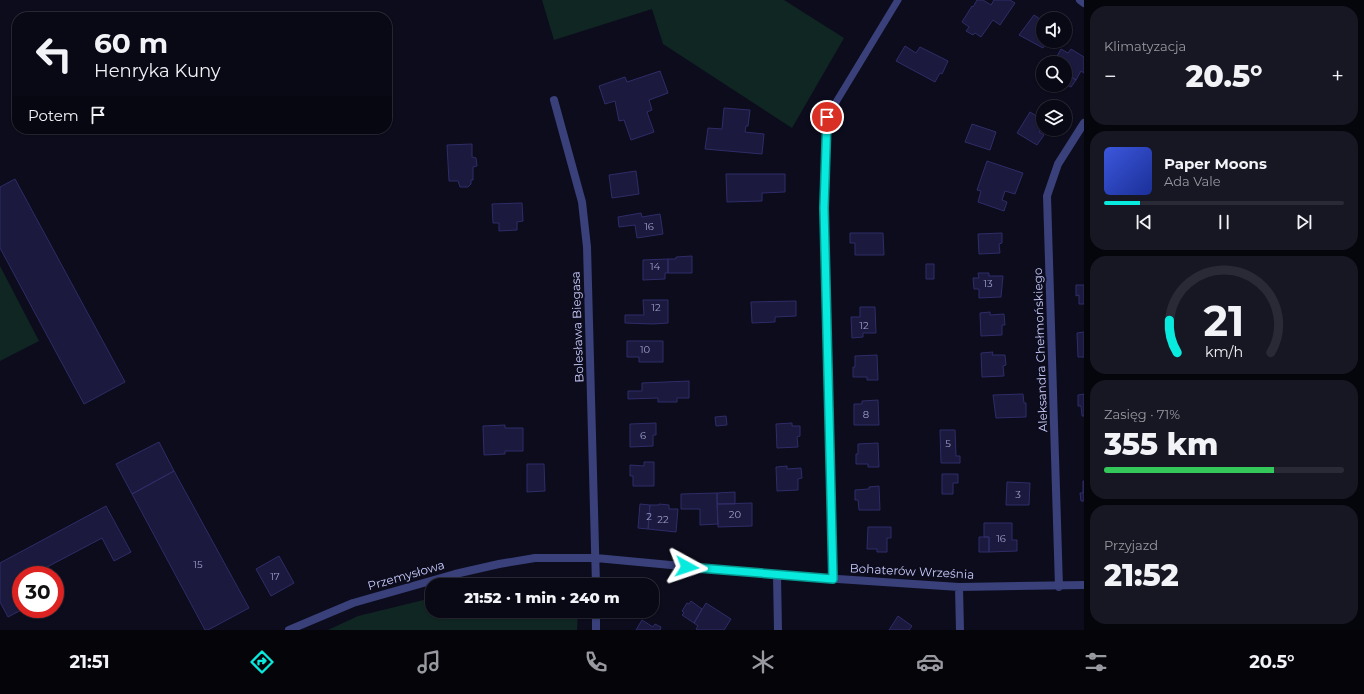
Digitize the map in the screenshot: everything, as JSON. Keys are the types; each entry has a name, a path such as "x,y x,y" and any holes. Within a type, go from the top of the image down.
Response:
{"street":[{"path":"1080,0 1084,2"},
{"name":"Bolesława Biegasa","path":"554,100 582,202 587,247 596,578"},
{"path":"827,117 824,208 833,579"},
{"name":"Aleksandra Chełmońskiego","path":"1059,587 1047,196 1058,164 1084,123"},
{"name":"Przemysłowa","path":"289,630 353,603 455,574 535,558 596,558"},
{"name":"Bohaterów Września","path":"596,558 777,575 959,587 1084,586"},
{"path":"777,575 778,630"},
{"path":"959,587 960,630"},
{"path":"596,618 596,630"}],"lane":[{"path":"827,117 898,0"}],"green space":[{"path":"542,0 784,0 844,38 792,128 663,44 652,9 554,40"},
{"path":"0,266 39,341 0,361"},
{"path":"425,600 425,618 578,618 577,630 328,630 358,616"}],"building":[{"path":"977,0 983,0 991,5 994,0 1010,0 1015,3 1000,25 993,20 981,37 975,33 973,35 966,31 969,27 962,22"},
{"path":"1034,15 1036,16 1036,44 1019,35"},
{"path":"905,46 916,53 920,47 948,61 942,74 940,73 935,82 896,61"},
{"path":"1061,49 1068,53 1071,49 1084,57 1084,73 1081,71 1076,80 1072,77 1072,56 1057,56"},
{"path":"660,71 668,93 649,100 652,110 647,112 654,132 631,140 624,120 619,121 615,101 605,104 599,86 625,77 627,82"},
{"path":"1072,77 1076,80 1072,86"},
{"path":"724,108 750,110 748,126 746,126 745,132 764,134 762,154 705,149 708,128 722,129"},
{"path":"1030,112 1036,116 1036,136 1043,136 1037,145 1017,133"},
{"path":"972,124 996,132 990,150 965,142"},
{"path":"472,144 472,157 476,158 477,166 473,167 473,180 471,180 471,184 468,187 460,187 458,181 449,181 447,145"},
{"path":"987,161 1023,173 1015,194 1005,191 1002,200 1007,202 1004,211 978,202 981,191 977,190"},
{"path":"636,171 639,194 612,198 609,175"},
{"path":"726,174 785,174 785,192 762,193 762,201 727,202"},
{"path":"15,179 125,382 84,404 0,248 0,187"},
{"path":"522,203 523,221 517,222 517,230 499,231 499,223 493,223 492,204"},
{"path":"641,213 642,217 660,214 663,234 637,238 635,225 619,227 618,217"},
{"path":"850,233 883,233 884,255 855,255 855,243 850,243"},
{"path":"1002,233 1002,243 999,244 1000,253 979,254 978,234"},
{"path":"692,256 692,273 668,273 668,259"},
{"path":"668,259 668,273 665,273 665,279 643,280 643,260"},
{"path":"926,264 934,264 934,279 926,279"},
{"path":"978,273 989,273 989,276 1003,276 1001,297 979,298 979,289 974,289 973,278 979,278"},
{"path":"1076,285 1084,285 1084,304 1079,304 1079,295 1076,296"},
{"path":"643,300 668,300 668,323 625,323 625,315 644,315"},
{"path":"796,301 796,316 775,317 775,322 752,323 751,302"},
{"path":"860,307 875,307 876,333 863,333 863,337 852,338 851,317 860,317"},
{"path":"990,312 990,315 1004,314 1005,325 1002,325 1002,335 981,336 980,313"},
{"path":"1084,332 1084,357 1078,357 1077,333"},
{"path":"627,341 663,341 663,362 639,362 639,357 627,357"},
{"path":"993,352 992,355 1005,355 1006,365 1003,366 1004,376 982,377 981,353"},
{"path":"877,355 878,380 867,380 867,377 853,377 855,356"},
{"path":"689,381 689,398 677,398 677,402 658,402 658,398 628,399 628,391 642,391 642,383"},
{"path":"1023,394 1024,403 1026,403 1026,417 996,418 993,395"},
{"path":"1084,394 1084,416 1082,416 1081,406 1078,406 1078,395"},
{"path":"878,400 879,425 854,425 854,404 862,404 862,401"},
{"path":"726,416 727,425 716,426 715,417"},
{"path":"656,423 656,435 653,435 653,446 630,447 630,424"},
{"path":"792,423 792,426 800,426 800,436 797,437 798,447 777,448 776,424"},
{"path":"505,425 505,428 523,428 523,451 505,451 505,454 484,455 483,426"},
{"path":"940,430 955,430 956,456 960,456 960,463 941,463"},
{"path":"159,442 174,471 132,494 116,464"},
{"path":"878,443 879,467 868,467 868,464 856,464 858,444"},
{"path":"644,462 654,462 654,486 633,486 633,476 630,476 630,465 644,466"},
{"path":"527,464 544,464 545,491 527,492"},
{"path":"787,466 787,469 801,468 802,478 798,479 798,490 777,491 776,467"},
{"path":"174,471 249,608 208,630 205,630 132,494"},
{"path":"942,474 958,474 958,483 953,483 953,494 942,494"},
{"path":"1083,481 1084,501 1081,501 1080,493 1083,493"},
{"path":"1007,482 1030,483 1029,505 1006,505"},
{"path":"879,486 880,510 859,510 858,500 855,500 855,490 869,489 869,487"},
{"path":"735,492 735,504 717,504 717,493"},
{"path":"717,493 718,524 700,525 700,509 681,509 681,494"},
{"path":"752,503 752,526 718,527 717,504"},
{"path":"640,504 650,505 648,529 638,528"},
{"path":"650,505 669,505 669,509 678,509 676,532 648,529"},
{"path":"106,506 131,552 114,561 102,538 49,566 12,566 12,615 8,617 0,602 0,563"},
{"path":"984,523 1012,523 1012,540 1017,540 1017,551 989,552 989,537 984,537"},
{"path":"868,527 891,527 891,538 887,538 887,552 877,552 877,549 867,549"},
{"path":"979,537 989,537 989,552 979,552"},
{"path":"279,556 294,583 271,596 256,569"},
{"path":"691,601 702,609 694,623 682,615 684,613 682,611 687,603 689,604"},
{"path":"706,603 731,619 724,630 696,629 698,626 694,623"},
{"path":"898,616 912,626 909,630 889,630"},
{"path":"642,620 653,627 655,624 661,627 660,630 636,630"}],"route":[{"path":"687,567 833,579 824,208 827,117"}]}
